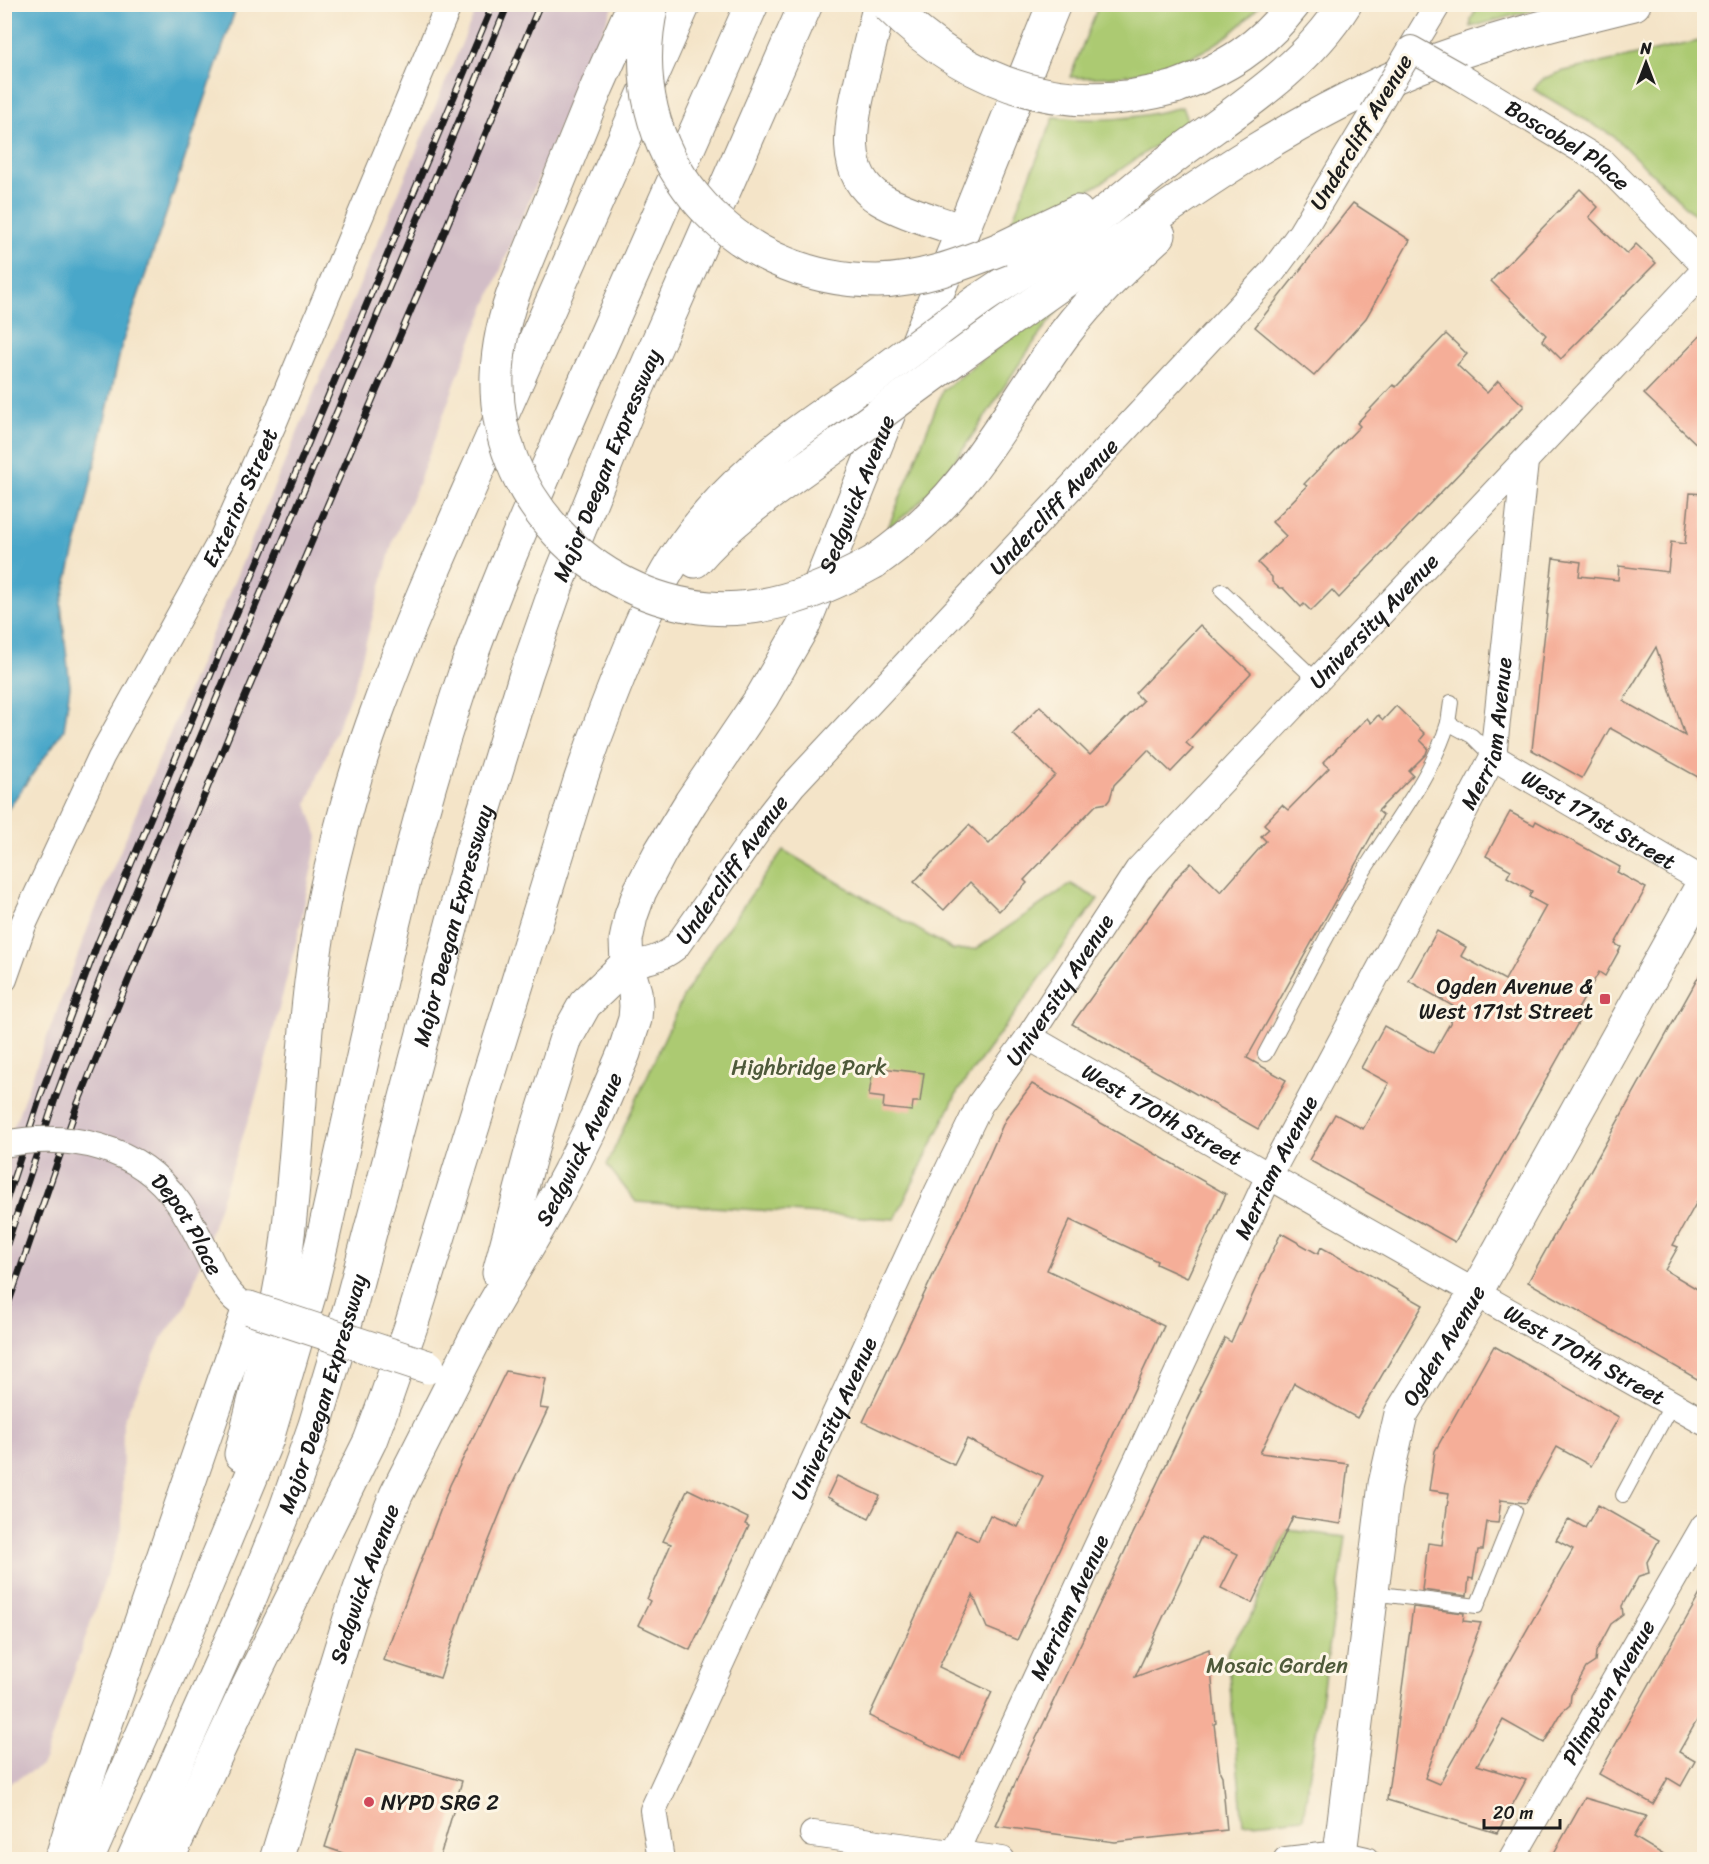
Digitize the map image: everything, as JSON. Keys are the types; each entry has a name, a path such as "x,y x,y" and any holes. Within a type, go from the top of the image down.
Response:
{"main road":[{"path":"634,4 520,275 504,320 498,358 498,394 507,447 520,480 549,525 585,560 606,574 635,589 680,603 724,608 774,603 821,588 874,562 902,542 929,519 958,487 1065,333 1094,298 1140,252 1217,184 1284,134"},
{"path":"652,4 647,34 646,66 649,102 657,133 670,162 688,188 711,214 734,234 779,260 810,271 858,280 892,280 944,270 1034,234 1091,205 1177,155"},
{"path":"213,1570 268,1346 282,1277 313,960 333,858 363,753 418,605 684,4"},
{"name":"Major Deegan Expressway","path":"87,1860 176,1658 267,1439 323,1239 412,849 466,669 538,489 752,4"},
{"name":"Major Deegan Expressway","path":"133,1860 250,1598 285,1511 315,1425 357,1282 471,853 526,674 557,585 627,412 806,4"},
{"path":"880,4 852,126 852,156 856,169 864,185 880,200 962,231"},
{"path":"887,4 914,29 950,56 992,77 1029,91 1070,98 1108,99 1142,95 1175,87 1213,71 1250,50 1276,26 1294,4"},
{"name":"Sedgwick Avenue","path":"276,1860 347,1627 366,1572 409,1467 442,1372 483,1323 547,1213 616,1074 635,1019 635,992 627,964 628,927 647,876 691,802 779,669 803,626 1054,4"},
{"path":"167,1860 245,1693 370,1441 387,1398 580,781 620,672 662,579 693,533 762,460 979,300 1080,231 1291,69 1324,34 1345,4"},
{"path":"620,672 658,610 684,575 711,544 758,503 1185,195 1284,134 1385,81 1452,54 1493,41 1634,4"},
{"name":"Ogden Avenue","path":"1348,1858 1372,1593 1385,1484 1401,1414 1475,1294 1704,881"},
{"name":"Sedgwick Avenue","path":"483,1323 500,1269 537,1130 566,1038 585,1004 627,964"},
{"path":"61,1860 249,1308"},
{"name":"Depot Place","path":"249,1308 442,1372"}],"street":[{"name":"Exterior Street","path":"4,979 23,925 100,757 223,537 274,422 449,4"},
{"name":"Undercliff Avenue","path":"627,964 656,959 676,947 792,786 1273,271 1298,238 1438,4"},
{"name":"Boscobel Place","path":"1411,49 1602,162 1704,265"},
{"name":"University Avenue","path":"661,1860 653,1810 980,1104 1029,1037 1138,870 1704,271"},
{"name":"Merriam Avenue","path":"956,1856 1269,1176 1494,757 1525,462"},
{"name":"West 171st Street","path":"1494,757 1704,881"},
{"name":"West 170th Street","path":"1029,1037 1475,1294 1704,1422"},
{"name":"Depot Place","path":"4,1144 47,1139 88,1143 109,1150 138,1165 164,1185 177,1199 224,1287 235,1300 249,1308"},
{"name":"Plimpton Avenue","path":"1511,1860 1704,1526"},
{"path":"813,1834 956,1856 1002,1860"},
{"path":"1286,1860 1348,1858"}],"lane":[{"path":"1222,591 1317,681"},
{"path":"1265,1054 1360,878 1413,795 1442,742 1451,702"},
{"path":"1448,723 1472,736 1494,757"},
{"path":"1623,1495 1672,1404"},
{"path":"1372,1593 1477,1606 1515,1511"}],"shaded area":[{"path":"478,5 614,5 564,116 464,359 417,487 393,541 355,683 307,804 318,837 298,935 257,1094 186,1306 162,1338 123,1421 122,1529 45,1758 40,1767 4,1786 4,1152 91,920"}],"green space":[{"path":"1099,4 1259,5 1221,40 1174,63 1149,71 1123,75 1070,77"},
{"path":"1479,5 1552,5 1471,27 1471,19"},
{"path":"1704,40 1704,220 1699,219 1613,136 1533,89 1543,79 1560,72"},
{"path":"1182,107 1188,123 1098,185 1053,210 1008,230 1054,117 1118,118"},
{"path":"1058,301 1063,304 1026,354 958,456 933,488 888,528 943,390"},
{"name":"Highbridge Park","path":"783,850 953,950 976,949 1071,884 1098,899 958,1091 895,1219 636,1202 607,1165 682,999 712,950"},
{"name":"Mosaic Garden","path":"1287,1530 1346,1537 1303,1818 1243,1824 1227,1653 1249,1621"}],"water":[{"path":"5,4 237,5 122,344 61,604 70,686 64,730 5,813"}],"building":[{"path":"1580,189 1598,207 1589,217 1627,254 1636,244 1656,263 1561,359 1542,340 1546,335 1491,281"},
{"path":"1353,203 1410,240 1366,318 1314,376 1255,327"},
{"path":"1704,332 1704,451 1644,394"},
{"path":"1446,334 1467,354 1457,365 1487,393 1498,381 1524,406 1339,598 1332,590 1311,611 1304,604 1301,607 1283,588 1279,588 1272,582 1272,577 1258,563 1286,536 1272,522 1307,486 1304,484 1360,426 1357,423 1393,385 1396,387"},
{"path":"1690,493 1704,494 1704,783 1700,783 1698,777 1610,728 1582,778 1532,750 1553,558 1581,562 1579,576 1618,580 1619,566 1668,572 1671,542 1685,544","holes":["1656,647 1685,736 1623,701"]},
{"path":"1200,625 1251,673 1186,743 1193,749 1171,772 1148,750 1114,785 1107,803 1096,805 1024,880 1027,883 999,911 970,882 944,910 914,882 969,825 989,844 1055,775 1013,734 1040,706 1090,755 1143,701 1135,693"},
{"path":"1396,706 1425,734 1420,740 1428,748 1426,754 1409,771 1413,775 1378,811 1383,815 1247,1058 1286,1080 1258,1129 1072,1024 1178,876 1191,863 1221,892 1266,841 1261,836 1269,829 1264,824 1282,805 1288,810 1329,768 1323,763 1367,718 1371,723 1378,715 1383,720"},
{"path":"1510,812 1534,825 1536,821 1620,867 1617,872 1646,888 1615,944 1621,947 1605,976 1599,972 1578,1009 1584,1012 1455,1242 1309,1160 1335,1114 1363,1129 1389,1083 1361,1068 1384,1026 1433,1053 1458,1009 1409,981 1437,931 1466,947 1461,956 1505,980 1546,906 1529,897 1532,891 1507,877 1511,870 1486,856"},
{"path":"1704,967 1704,1189 1673,1245 1678,1247 1665,1270 1704,1293 1704,1383 1528,1282"},
{"path":"873,1067 924,1073 920,1102 913,1102 912,1111 883,1108 884,1098 869,1096"},
{"path":"1032,1084 1226,1194 1187,1278 1156,1264 1157,1261 1070,1220 1047,1270 1164,1326 1017,1640 987,1628 973,1595 939,1667 992,1692 960,1759 869,1716 956,1530 978,1541 990,1515 1018,1527 1043,1476 967,1439 954,1465 863,1422 1005,1120"},
{"path":"1281,1233 1318,1254 1321,1247 1423,1305 1357,1418 1294,1383 1260,1453 1348,1464 1341,1524 1293,1517 1252,1603 1221,1588 1238,1554 1201,1537 1135,1677 1209,1649 1216,1723 1214,1724 1227,1830 1115,1842 996,1826 1201,1391 1199,1390 1225,1338 1231,1342"},
{"path":"1494,1346 1619,1417 1591,1466 1557,1447 1526,1503 1501,1500 1498,1523 1487,1522 1483,1550 1478,1550 1473,1579 1469,1578 1467,1596 1422,1590 1428,1543 1442,1545 1449,1493 1429,1490 1435,1451"},
{"path":"506,1371 546,1379 540,1408 548,1409 509,1491 476,1573 440,1678 383,1660 450,1485"},
{"path":"837,1476 880,1496 869,1518 827,1497"},
{"path":"688,1489 748,1518 745,1524 749,1526 690,1650 638,1625 650,1601 647,1599 671,1544 663,1541"},
{"path":"1598,1505 1659,1540 1647,1562 1649,1573 1639,1576 1622,1606 1623,1615 1611,1624 1596,1652 1595,1662 1586,1668 1571,1695 1570,1705 1562,1712 1544,1743 1503,1720 1477,1765 1526,1780 1497,1833 1387,1800 1413,1607 1464,1613 1463,1621 1481,1623 1425,1778 1439,1784 1573,1549 1556,1540 1569,1519 1585,1528"},
{"path":"1704,1587 1704,1708 1679,1752 1695,1761 1681,1786 1668,1778 1653,1804 1599,1774"},
{"name":"NYPD SRG 2","path":"356,1750 462,1781 439,1860 363,1860 325,1847"},
{"path":"1585,1798 1646,1816 1634,1837 1672,1860 1550,1860"}],"railway":[{"path":"4,1207 41,1094 97,945 493,4"},
{"path":"4,1253 55,1099 111,950 508,4"},
{"path":"4,1316 78,1103 234,723 540,4"}],"place":[{"name":"Ogden Avenue & West 171st Street","path":"1605,999"},
{"name":"NYPD SRG 2","path":"369,1802"}]}
